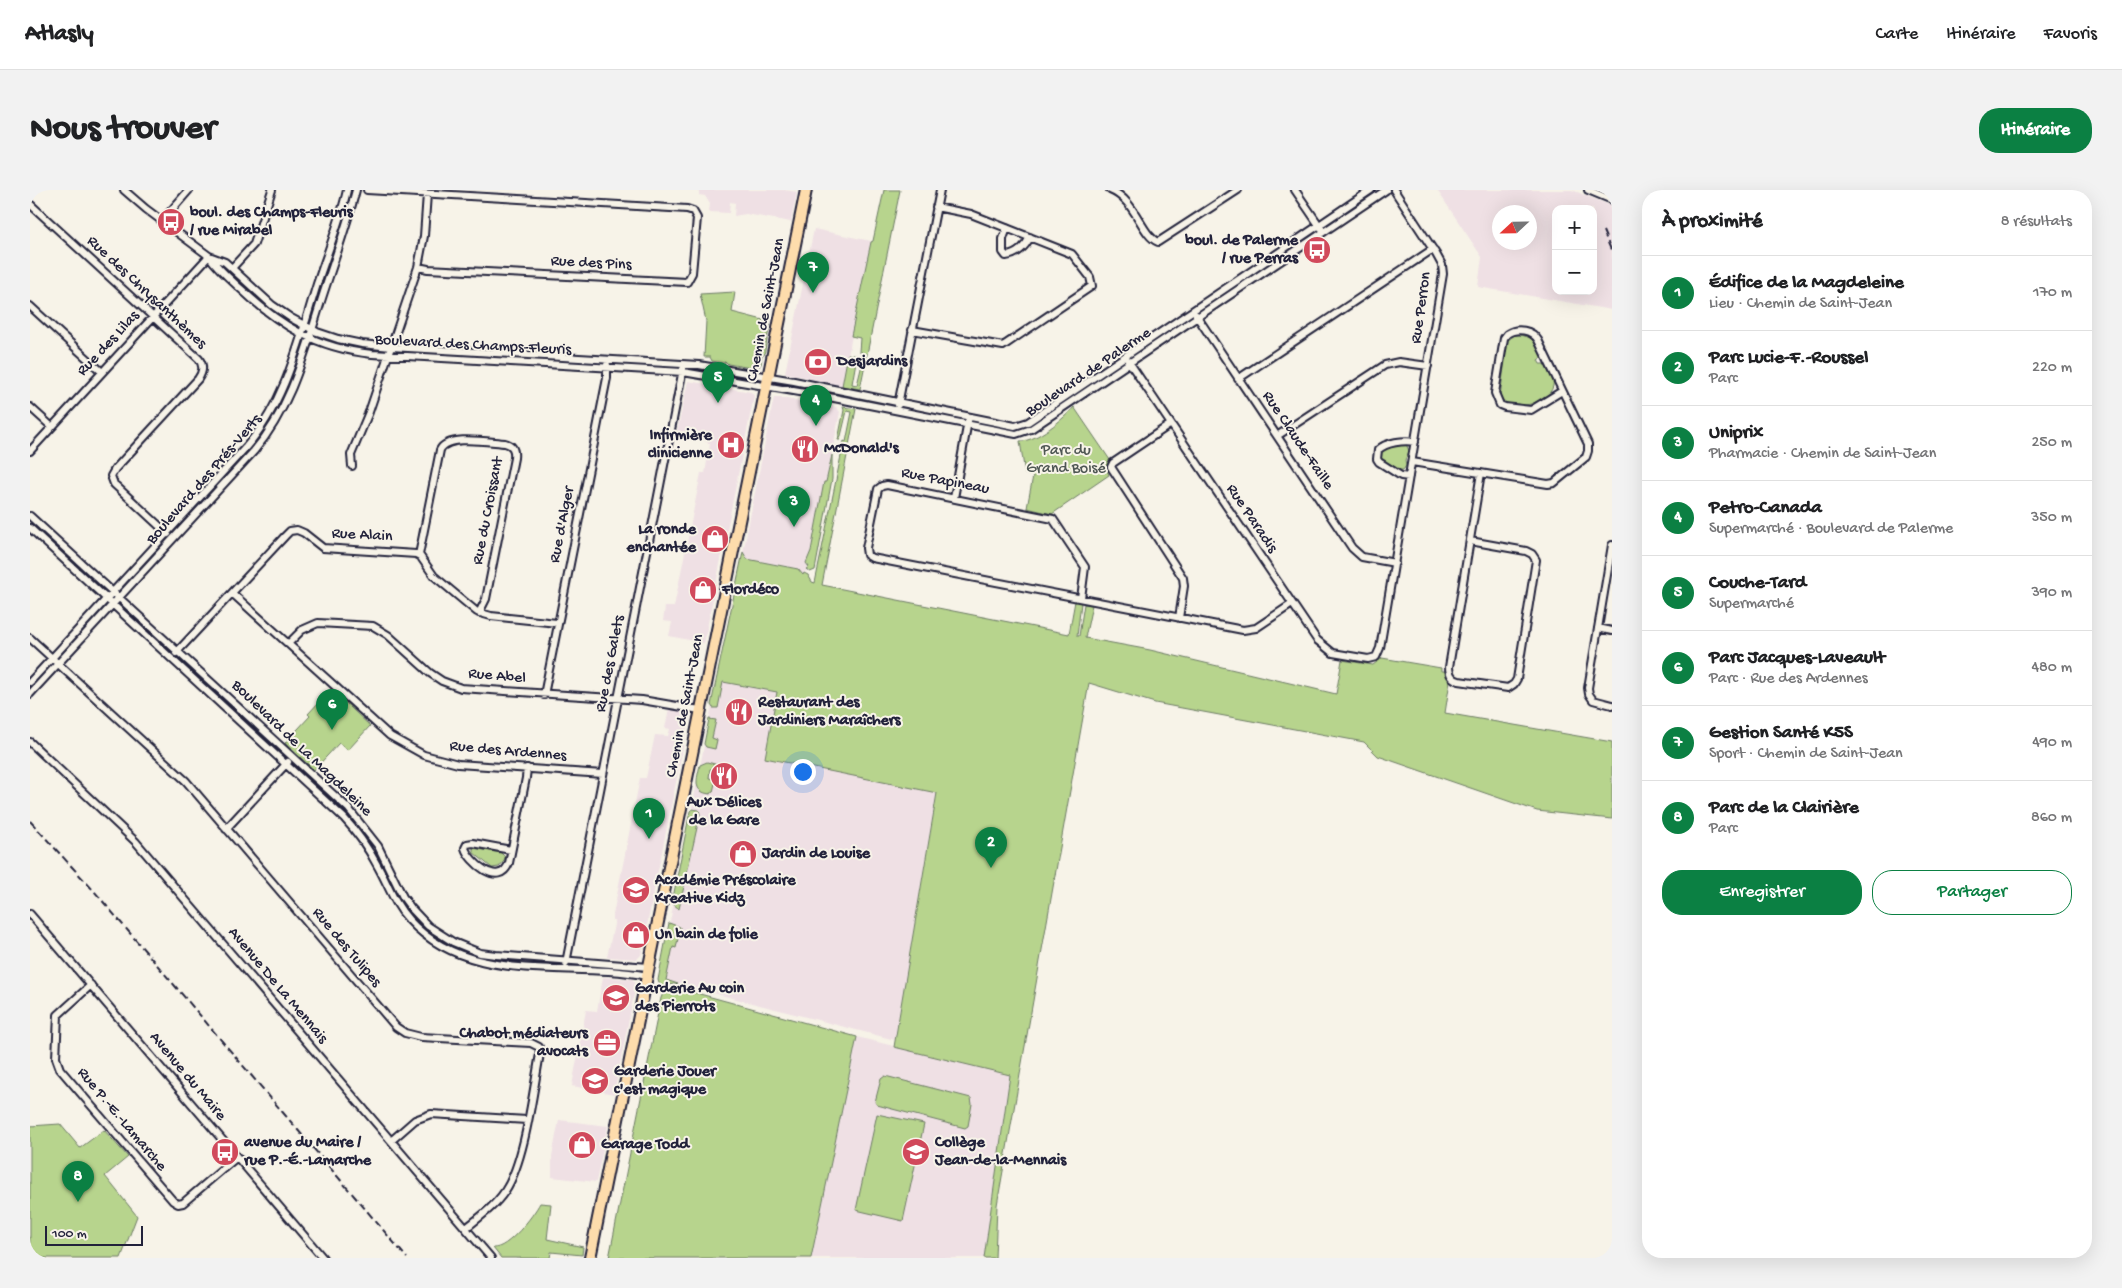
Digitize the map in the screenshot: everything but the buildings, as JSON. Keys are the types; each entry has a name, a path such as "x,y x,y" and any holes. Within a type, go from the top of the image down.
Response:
{"main road":[{"name":"Chemin de Saint-Jean","path":"590,1258 806,190"}],"street":[{"name":"Boulevard des Champs-Fleuris","path":"124,190 210,256 225,262 278,310 304,326 347,342 391,347 684,364 768,382"},
{"path":"162,221 189,190"},
{"path":"232,268 254,244 272,190"},
{"name":"Boulevard des Prés-Verts","path":"30,682 252,440 267,419 283,389 339,220 347,190"},
{"name":"Boulevard des Prés-Verts","path":"30,694 254,450 270,430 288,397 347,224 356,190"},
{"path":"352,466 351,455 369,412 418,267 424,236 427,194 367,190"},
{"path":"897,411 940,190"},
{"path":"1110,190 1124,197 1152,237 1158,242 1238,190"},
{"path":"1295,190 1323,232"},
{"name":"Boulevard de Palerme","path":"768,382 898,403 1015,426 1023,424 1371,190"},
{"name":"Boulevard de Palerme","path":"768,382 897,411 1013,434 1027,431 1386,190"},
{"name":"Rue Perron","path":"1378,654 1443,274 1442,265 1433,249 1394,190"},
{"path":"1588,190 1603,193 1612,200"},
{"name":"Rue des Pins","path":"418,267 687,282 692,273 697,221 696,215 691,210 427,194"},
{"name":"Rue des Chrysanthèmes","path":"30,204 199,359 202,365 202,372 115,469 111,476 114,484 173,539"},
{"path":"912,330 1003,346 1092,288 1090,277 1074,255 972,214 936,207"},
{"path":"1007,228 1002,246 1006,256 1012,255 1024,247 1030,237"},
{"path":"1238,379 1433,249"},
{"name":"Boulevard des Champs-Fleuris","path":"210,256 217,267 278,321 301,335 347,350 388,355 683,372 768,382"},
{"name":"Rue des Lilas","path":"30,451 210,256"},
{"path":"30,306 102,372"},
{"name":"Rue Claude-Faille","path":"1192,310 1356,552 1366,558 1395,563"},
{"path":"1412,462 1551,484 1557,482 1583,460 1588,451 1588,444 1536,336 1529,332 1517,330 1507,334 1504,338 1495,393 1497,402 1505,407 1531,410 1562,391"},
{"name":"Rue Paradis","path":"1125,356 1317,640 1328,650 1338,654 1368,660 1374,659 1378,654"},
{"name":"Rue d'Alger","path":"544,695 607,378 607,359"},
{"path":"1277,436 1385,365 1399,362 1428,366"},
{"name":"Rue des Galets","path":"565,969 684,364"},
{"path":"30,407 52,427"},
{"path":"954,498 969,417"},
{"path":"1171,424 1113,463 1111,468 1183,578 1184,586 1179,618"},
{"name":"Rue du Croissant","path":"419,555 440,450 443,444 454,440 505,443 510,445 514,450 514,458 486,599 479,613"},
{"path":"1409,477 1400,475 1379,462 1377,458 1378,450 1402,441 1415,442"},
{"path":"1470,542 1526,551 1532,554 1536,560 1518,679 1508,688 1458,681 1452,678 1449,671 1481,473"},
{"name":"Rue Papineau","path":"1081,598 1085,567 1053,519 954,498 882,486 877,492 866,548 867,555 872,558 1179,618 1249,630 1259,626 1292,604"},
{"name":"Boulevard de La Magdeleine","path":"30,516 358,819 381,852 403,897 434,930 453,942 473,950 496,955 566,960 648,971"},
{"name":"Boulevard de La Magdeleine","path":"30,528 334,808 354,829 376,861 396,902 409,920 429,938 452,952 474,960 496,964 565,969 648,971"},
{"name":"Rue Alain","path":"171,658 284,536 294,530 301,531 323,548 419,555"},
{"path":"1612,545 1610,574 1598,628 1588,692 1593,700 1612,705"},
{"path":"419,555 434,576 468,606 479,613 557,623"},
{"name":"Rue des Ardennes","path":"232,593 379,727 409,748 437,759 458,764 603,774"},
{"name":"Rue Abel","path":"288,644 302,630 318,623 373,626 388,635 430,674 449,684 468,690 655,702 700,710"},
{"path":"1598,628 1612,631"},
{"name":"Rue des Tulipes","path":"30,638 186,781 389,1021 401,1031 421,1037 531,1043 537,1045 540,1054 518,1160 511,1181 492,1207 466,1228"},
{"name":"Avenue De La Mennais","path":"30,742 136,842 491,1258"},
{"path":"226,829 293,758"},
{"path":"511,850 473,843 467,844 465,848 469,856 486,871 493,874 501,873 506,869 511,850 527,768"},
{"path":"385,881 394,878"},
{"name":"Avenue du Maire","path":"30,914 323,1258"},
{"name":"Rue P.-E.-Lamarche","path":"91,985 58,1014 56,1021 56,1061 60,1069 172,1201 178,1204 185,1202 237,1158"},
{"path":"391,1141 415,1120 432,1114 527,1120"}],"shaded area":[{"path":"699,190 784,190 797,192 791,222 746,214 734,216 735,203 730,202 729,213 709,212 710,204 705,196 699,195"},
{"path":"1437,190 1572,190 1612,206 1612,310 1478,287 1482,257"},
{"path":"814,229 871,241 842,386 785,373"},
{"path":"688,381 751,392 754,396 704,643 669,636 672,622 663,621 665,607 674,607 701,473 705,473 710,444 696,436 676,436"},
{"path":"774,397 836,407 840,412 811,551 806,563 809,567 803,575 795,568 747,559 743,553"},
{"path":"717,679 778,690 765,758 937,792 895,1040 659,979"},
{"path":"669,708 681,711 689,718 641,955 637,959 607,957 615,920 612,920 640,778 646,778 655,735 668,736 670,729 665,728"},
{"path":"603,977 632,979 636,984 614,1094 572,1086 586,1010 597,1011"},
{"name":"Collège Jean-de-la-Mennais","path":"857,1037 1010,1075 984,1258 811,1258"},
{"path":"559,1120 608,1126 596,1182 552,1177 552,1156"}],"green space":[{"path":"884,190 900,190 860,389 842,386 848,354 857,356 852,384 857,385 864,356 862,352 859,352 860,338 851,336"},
{"path":"735,292 732,312 767,321 770,324 764,355 762,355 761,364 757,369 728,364 725,361 725,363 712,361 710,357 704,357 706,321 700,294"},
{"path":"1515,335 1526,336 1533,340 1542,357 1538,360 1540,364 1545,364 1553,380 1550,392 1537,402 1512,405 1500,396 1508,340"},
{"path":"843,407 856,409 822,585 1069,634 1075,601 1081,603 1077,636 1079,636 1084,604 1092,605 1085,638 1150,650 1336,694 1342,660 1373,665 1382,658 1441,668 1441,671 1445,671 1450,681 1445,713 1612,742 1612,819 1537,811 1378,756 1364,742 1155,703 1089,683 997,1205 995,1258 984,1258 1010,1075 894,1047 937,793 765,758 777,692 723,682 718,708 713,708 711,705 743,552 747,559 798,569 803,575 804,573 808,575 812,582 815,583 844,441 846,442 852,412 847,411 840,440 838,440"},
{"name":"Parc du Grand Boisé","path":"1074,407 1110,460 1106,467 1109,475 1052,514 1027,508 1033,476 1025,474 1020,441 1042,434"},
{"path":"1403,444 1407,446 1409,451 1405,460 1406,466 1403,470 1399,470 1381,459 1382,450"},
{"path":"832,455 832,479 815,570 810,572 806,569 809,567 806,563 811,551 824,482 826,482"},
{"path":"331,689 370,726 348,750 339,743 314,770 285,743 310,716 308,714"},
{"path":"709,719 716,720 712,738 717,740 715,749 706,747 704,744"},
{"path":"707,762 730,768 727,785 721,784 721,780 725,781 726,772 710,769 709,778 716,779 713,792 710,794 700,791 697,784 700,765"},
{"path":"692,809 699,810 700,814 679,909 672,903 690,811"},
{"path":"473,848 501,853 505,857 504,861 499,867 492,868 473,852"},
{"path":"669,923 680,927 680,929 676,948 673,947 666,980 678,984 666,985 661,989 658,980"},
{"path":"669,988 678,988 857,1037 811,1258 609,1258 661,998 664,991"},
{"path":"885,1076 971,1098 972,1104 968,1126 965,1128 877,1105 875,1102 881,1079"},
{"path":"877,1114 924,1124 903,1221 856,1210"},
{"path":"60,1124 80,1148 104,1130 128,1157 105,1176 137,1216 121,1258 30,1258 30,1126"},
{"path":"540,1203 551,1204 547,1239 583,1247 582,1255 551,1252 550,1258 501,1258 493,1248 499,1247 513,1238 532,1216"}],"railway":[{"path":"1603,231 1612,252"},
{"path":"30,821 94,891 407,1258"}],"place":[{"name":"boul. des Champs-Fleuris / rue Mirabel","path":"171,222"},
{"name":"boul. de Palerme / rue Perras","path":"1317,250"},
{"name":"Gestion Santé K5S","path":"813,293"},
{"name":"Desjardins","path":"818,362"},
{"name":"Couche-Tard","path":"718,403"},
{"name":"Petro-Canada","path":"816,426"},
{"name":"Infirmière clinicienne","path":"731,445"},
{"name":"McDonald's","path":"805,449"},
{"name":"Uniprix","path":"794,527"},
{"name":"La ronde enchantée","path":"715,539"},
{"name":"Flordéco","path":"703,590"},
{"name":"Restaurant des Jardiniers Maraîchers","path":"739,712"},
{"name":"Parc Jacques-Laveault","path":"332,730"},
{"name":"Aux Délices de la Gare","path":"724,776"},
{"name":"Édifice de la Magdeleine","path":"649,839"},
{"name":"Jardin de Louise","path":"743,854"},
{"name":"Parc Lucie-F.-Roussel","path":"991,868"},
{"name":"Académie Préscolaire Kreative Kidz","path":"636,890"},
{"name":"Un bain de folie","path":"636,935"},
{"name":"Garderie Au coin des Pierrots","path":"616,998"},
{"name":"Chabot médiateurs avocats","path":"607,1043"},
{"name":"Garderie Jouer c'est magique","path":"595,1081"},
{"name":"Garage Todd","path":"582,1145"},
{"name":"avenue du Maire / rue P.-É.-Lamarche","path":"225,1152"},
{"name":"Collège Jean-de-la-Mennais","path":"916,1152"},
{"name":"Parc de la Clairière","path":"78,1202"}]}
